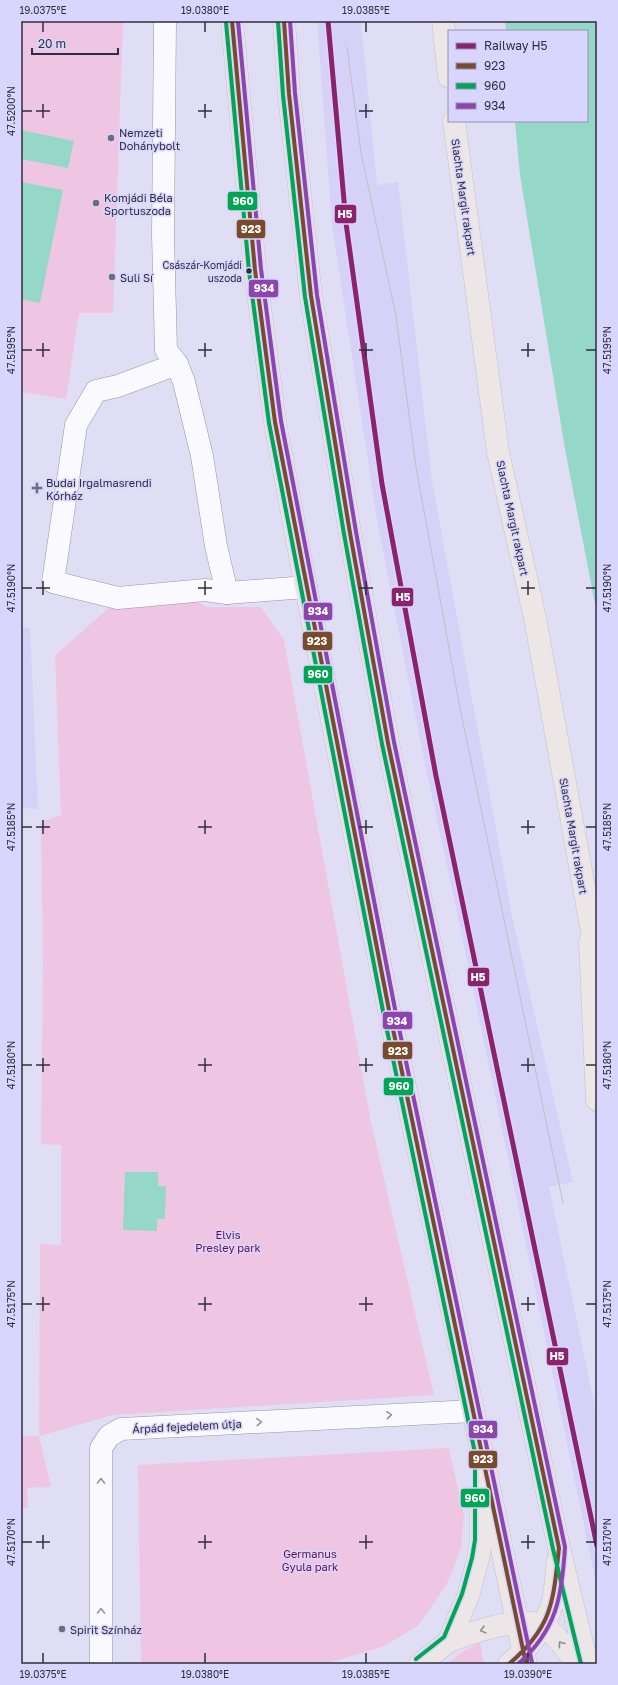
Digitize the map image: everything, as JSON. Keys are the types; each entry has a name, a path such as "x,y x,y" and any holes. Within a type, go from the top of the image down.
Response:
{"main road":[{"path":"232,21 255,270 275,422 389,1010 518,1622 520,1660"},
{"path":"284,21 289,94 311,296 350,533 388,743 559,1548 588,1664"},
{"path":"443,21 448,68"},
{"name":"Slachta Margit rakpart","path":"454,122 498,452 535,618 597,959"},
{"path":"589,917 597,1100"},
{"path":"449,1641 468,1596 478,1559 482,1524 481,1452"},
{"path":"520,1660 543,1626 553,1601 559,1548"},
{"path":"420,1664 449,1641 476,1632 518,1622 529,1621 543,1626 555,1635 577,1664"}],"street":[{"path":"165,21 163,235 166,350 177,364 184,382 202,456 216,546 227,593"},
{"path":"177,364 118,386 96,391 76,425 53,582 118,598 205,590 227,593 306,587"},
{"name":"Árpád fejedelem útja","path":"101,1664 101,1448 109,1436 121,1429 473,1411"}],"shaded area":[{"path":"317,21 361,21 377,185 398,182 432,481 512,916 573,1182 549,1187 597,1417 597,1588 426,769 378,526 332,226"},
{"path":"505,21 597,21 597,614 565,449 520,175 515,122 588,122 588,30 506,30"},
{"path":"21,130 74,141 68,168 21,159"},
{"path":"21,182 63,190 40,303 21,299"},
{"path":"21,627 30,628 38,809 21,808"},
{"path":"125,1172 158,1172 158,1186 166,1186 165,1219 157,1219 157,1231 123,1230"}],"green space":[{"path":"21,21 123,21 113,313 79,313 66,399 21,392"},
{"name":"Elvis Presley park","path":"180,592 207,607 261,607 284,640 371,1122 434,1395 113,1415 39,1436 40,1244 61,1245 61,1145 41,1144 43,963 41,822 61,815 55,655 118,600"},
{"path":"21,1436 39,1436 51,1487 27,1488 28,1508 21,1509"},
{"name":"Germanus Gyula park","path":"449,1448 464,1516 461,1548 447,1584 418,1626 382,1647 324,1664 141,1664 138,1465"},
{"path":"480,1642 484,1664 446,1664 464,1651"}],"tram line":[{"path":"347,47 361,153 396,316 416,467 460,708 563,1203"}],"rail line":[{"name":"H5","path":"328,21 346,223 382,484 436,776 597,1546"}],"transit line":[{"name":"923","path":"232,21 255,270 275,422 389,1010 526,1664"},
{"name":"934","path":"238,21 261,269 281,421 395,1009 532,1663"},
{"name":"960","path":"278,21 283,95 305,297 344,534 382,744 553,1549 581,1664"},
{"name":"923","path":"284,21 289,94 311,296 350,533 388,743 559,1548 555,1584 543,1625 524,1650 509,1664"},
{"name":"934","path":"290,21 295,93 317,295 356,532 394,742 565,1547 562,1581 555,1611 541,1638 518,1664"},
{"name":"960","path":"226,22 249,271 269,423 383,1011 475,1453 475,1540 472,1558 462,1594 444,1637 416,1659"}],"place":[{"name":"Nemzeti Dohánybolt","path":"111,138"},
{"name":"Komjádi Béla Sportuszoda","path":"96,203"},
{"name":"Császár-Komjádi uszoda","path":"249,271"},
{"name":"Suli Sí","path":"112,277"},
{"name":"Budai Irgalmasrendi Kórház","path":"37,488"},
{"name":"Spirit Színház","path":"62,1629"}]}
